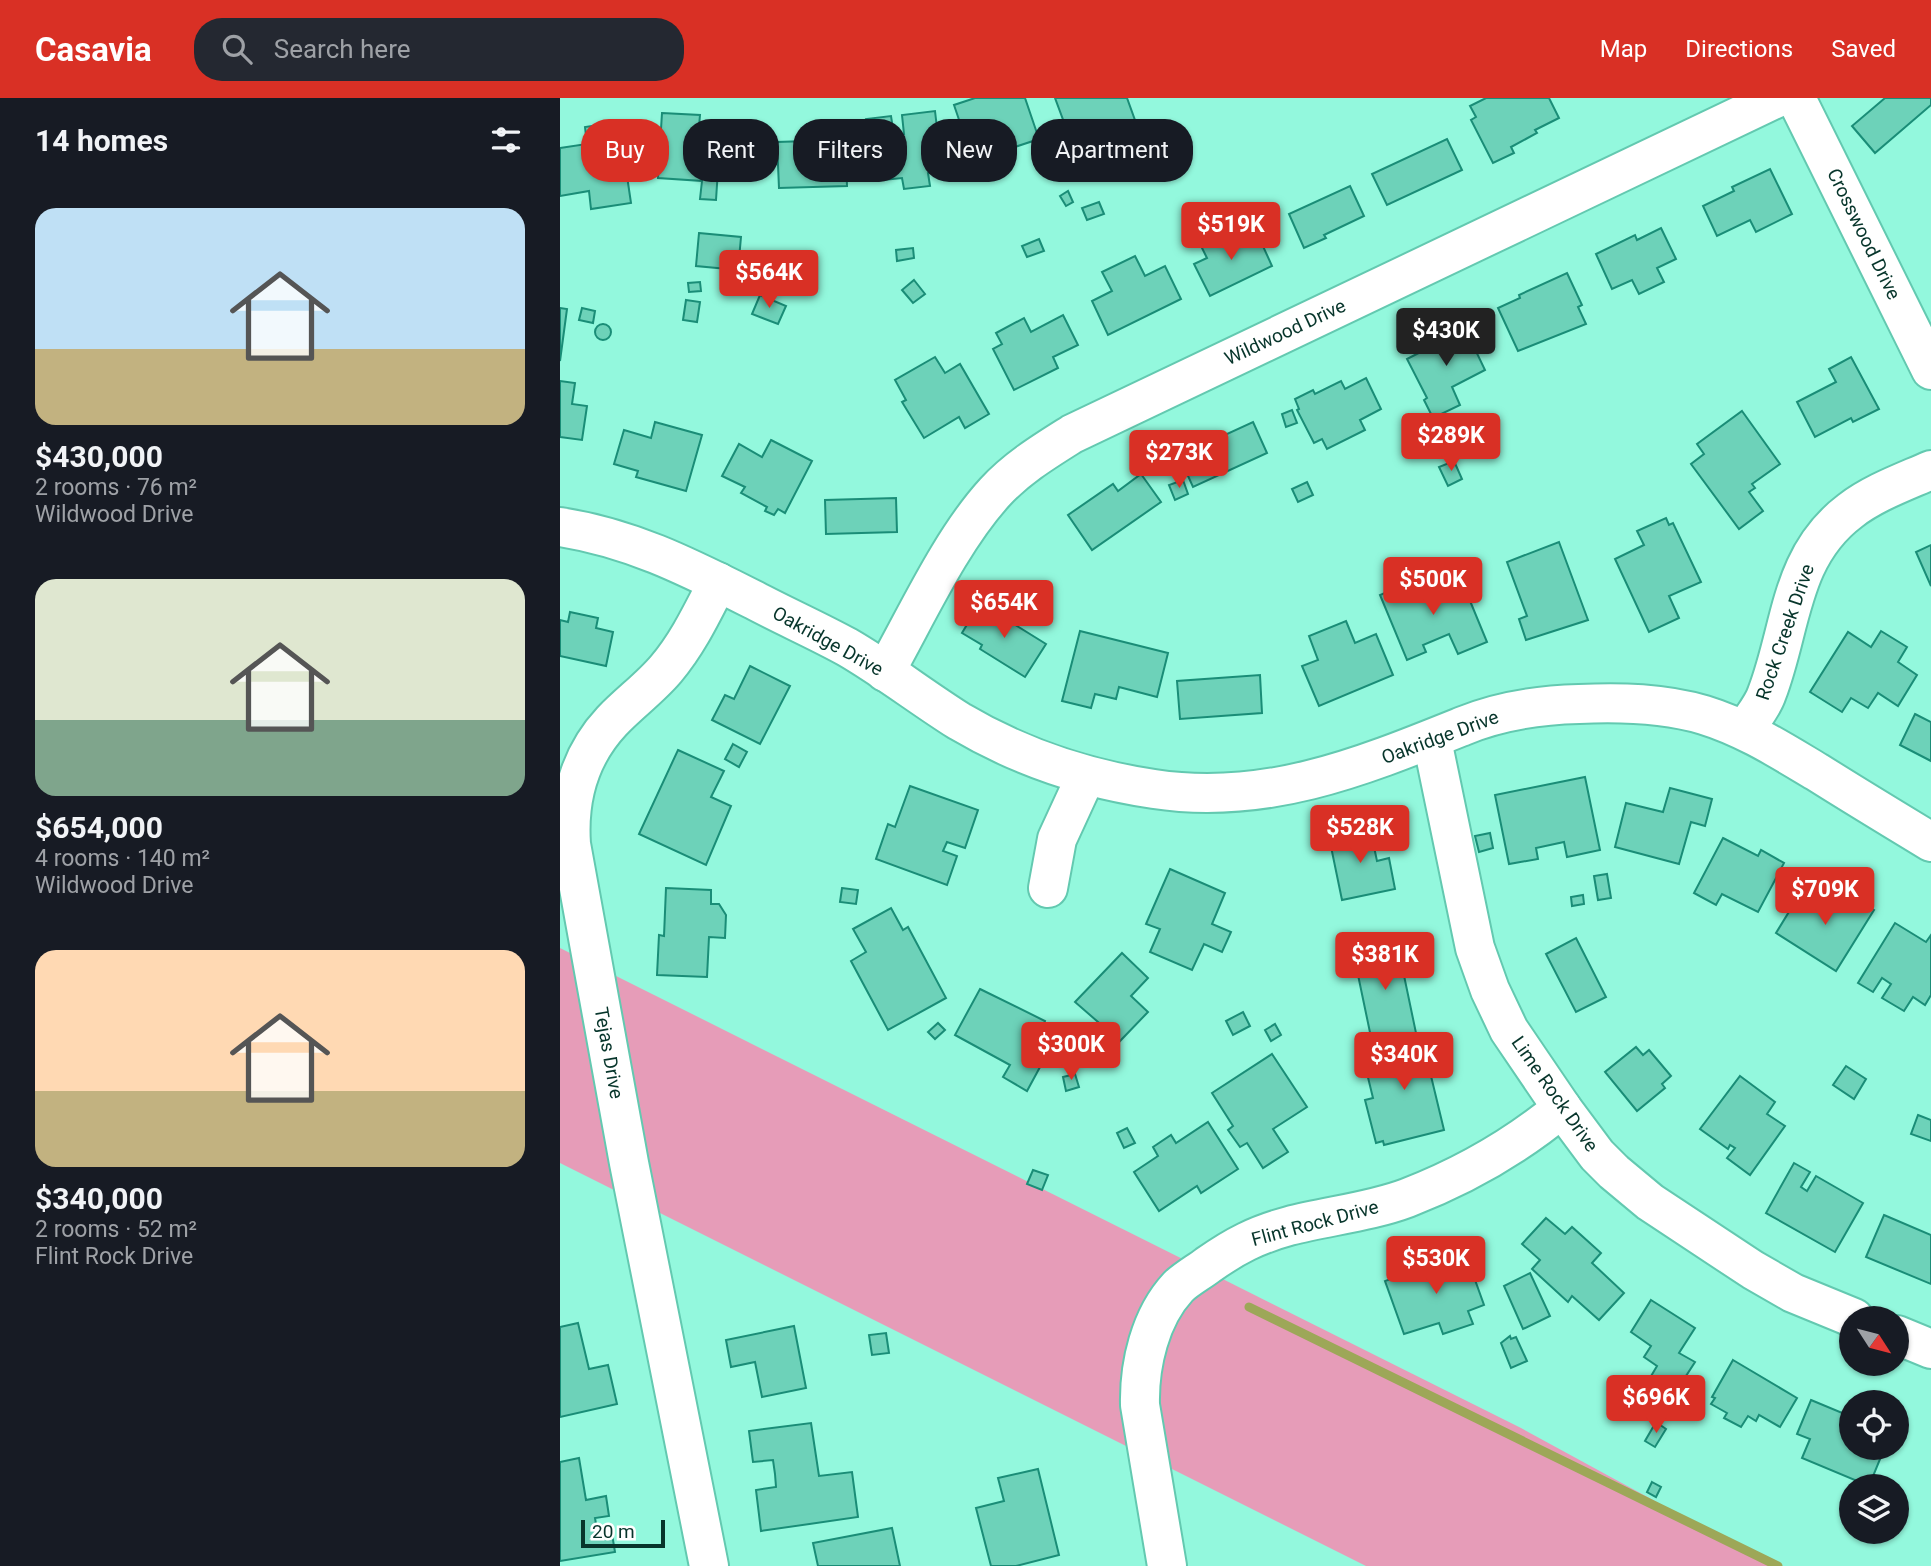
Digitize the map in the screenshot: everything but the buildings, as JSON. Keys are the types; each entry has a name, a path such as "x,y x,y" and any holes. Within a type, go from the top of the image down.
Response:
{"street":[{"name":"Wildwood Drive","path":"885,672 965,529 996,492 1031,459 1072,434 1777,98"},
{"name":"Crosswood Drive","path":"1796,98 1931,370"},
{"name":"Rock Creek Drive","path":"1745,730 1767,695 1796,592 1807,563 1823,535 1865,501 1931,470"},
{"name":"Oakridge Drive","path":"560,527 606,535 648,549 718,582 848,648 960,722 1000,743 1086,776 1154,789 1201,794 1248,792 1338,774 1432,740 1466,724 1507,713 1548,705 1615,703 1670,708 1703,715 1745,730 1776,746 1931,842"},
{"name":"Tejas Drive","path":"709,1566 629,1163 570,844 569,819 575,785 588,754 611,722 664,671 687,642 718,582"},
{"name":"Lime Rock Drive","path":"1432,740 1475,948 1490,990 1509,1030 1562,1108 1597,1155 1650,1202 1793,1293 1839,1312"},
{"path":"1048,888 1057,839 1086,776"},
{"name":"Flint Rock Drive","path":"1167,1566 1140,1405 1140,1380 1147,1347 1159,1317 1179,1286 1238,1244 1287,1227 1404,1199 1472,1170 1528,1136 1562,1108"},
{"path":"1909,1340 1931,1349"}],"shaded area":[{"path":"560,948 1521,1428 1774,1566 1366,1566 560,1163"}],"waterway":[{"path":"1249,1307 1778,1566"}]}
